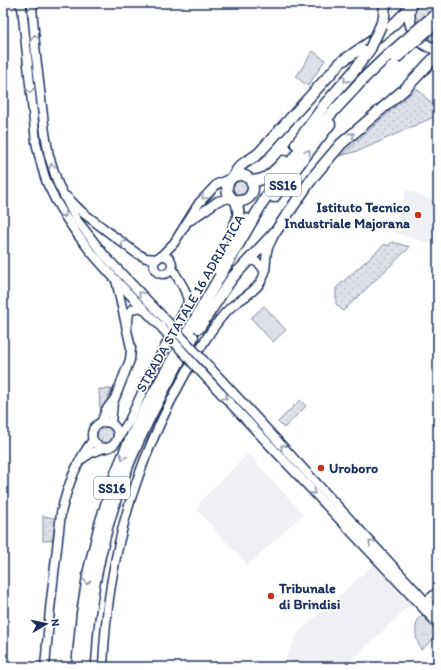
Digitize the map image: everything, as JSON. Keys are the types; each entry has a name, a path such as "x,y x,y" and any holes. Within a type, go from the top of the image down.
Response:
{"highway":[{"path":"212,278 252,209 284,161 326,102 354,71 385,27 385,3"},
{"path":"196,326 200,304 224,248 239,218 239,213 226,187 236,171 242,164 257,154 341,62 411,4"},
{"path":"411,4 409,19 412,29 421,42 438,49"},
{"name":"STRADA STATALE 16 ADRIATICA","path":"77,667 82,613 89,570 107,501 128,444 137,425 241,249 272,200 329,126 389,59 438,12"},
{"name":"STRADA STATALE 16 ADRIATICA","path":"85,667 89,614 97,569 108,526 122,482 138,440 196,326 266,197 306,141 366,76 438,22"},
{"path":"385,27 412,29"},
{"path":"196,326 232,278 276,231 313,177 341,144 406,88 438,54"},
{"path":"300,139 336,101 366,76"},
{"path":"233,199 244,201 251,196 253,188 249,171 257,154"},
{"path":"232,177 242,174 257,181 265,179 284,161"}],"street":[{"path":"19,3 22,7 36,142 47,182 60,209 74,231 142,307 165,325 203,360 423,604 438,624"},
{"path":"34,3 32,7 36,56 45,133 53,170 61,190 76,219 105,256 165,325 198,369 253,426 326,507 423,604 438,615"},
{"path":"180,284 157,271 154,266 159,258 174,243 199,203 217,184 232,177"},
{"path":"61,190 82,212 136,254 146,258 159,258 166,256 172,264 180,284 188,296 186,309 153,369 129,421 117,440 112,446 91,453 80,461"},
{"path":"187,223 218,201 233,199"},
{"path":"103,667 106,617 115,556 123,524 146,455 174,392 209,334 222,316 259,284 263,278 267,250 276,231"},
{"path":"162,274 170,272 172,264 171,252 174,243"},
{"path":"248,260 256,261 261,265 265,272"},
{"path":"116,279 131,348 130,360 115,399 110,417 112,424 118,432 117,440"},
{"path":"129,335 129,312 133,309 142,307"},
{"path":"45,667 50,602 61,513 65,498 80,461 87,447 93,440 94,430 101,423 106,410 115,399"},
{"path":"101,423 121,425 129,421"},
{"path":"93,440 97,445 104,448"},
{"path":"423,604 438,591"},
{"path":"423,604 438,598"}],"shaded area":[{"name":"Istituto Tecnico Industriale Majorana","path":"407,189 438,203 438,247 392,231"},
{"path":"248,454 303,514 248,565 197,510 200,502 207,494"},
{"path":"374,564 411,604 350,662 347,667 299,667 286,658 298,633"}],"green space":[{"path":"418,3 438,3 438,42 426,37 418,27 415,15"},
{"path":"313,51 325,60 308,86 296,77"},
{"path":"417,88 438,111 438,115 361,150 340,156"},
{"path":"240,179 246,182 249,188 246,194 240,197 234,194 231,188 234,182"},
{"path":"392,242 410,247 343,311 336,304 336,288 385,244 387,246"},
{"path":"264,306 286,330 273,342 251,318"},
{"path":"99,389 112,389 103,408 100,408"},
{"path":"300,400 306,406 284,428 278,422"},
{"path":"101,427 109,427 114,432 112,443 109,445 101,445 96,440 96,432"},
{"path":"43,516 55,518 54,540 43,541"},
{"path":"422,615 438,635 421,650 416,637 416,627"}],"place":[{"name":"Istituto Tecnico Industriale Majorana","path":"418,215"},
{"name":"Uroboro","path":"321,468"},
{"name":"Tribunale di Brindisi","path":"271,596"}]}
